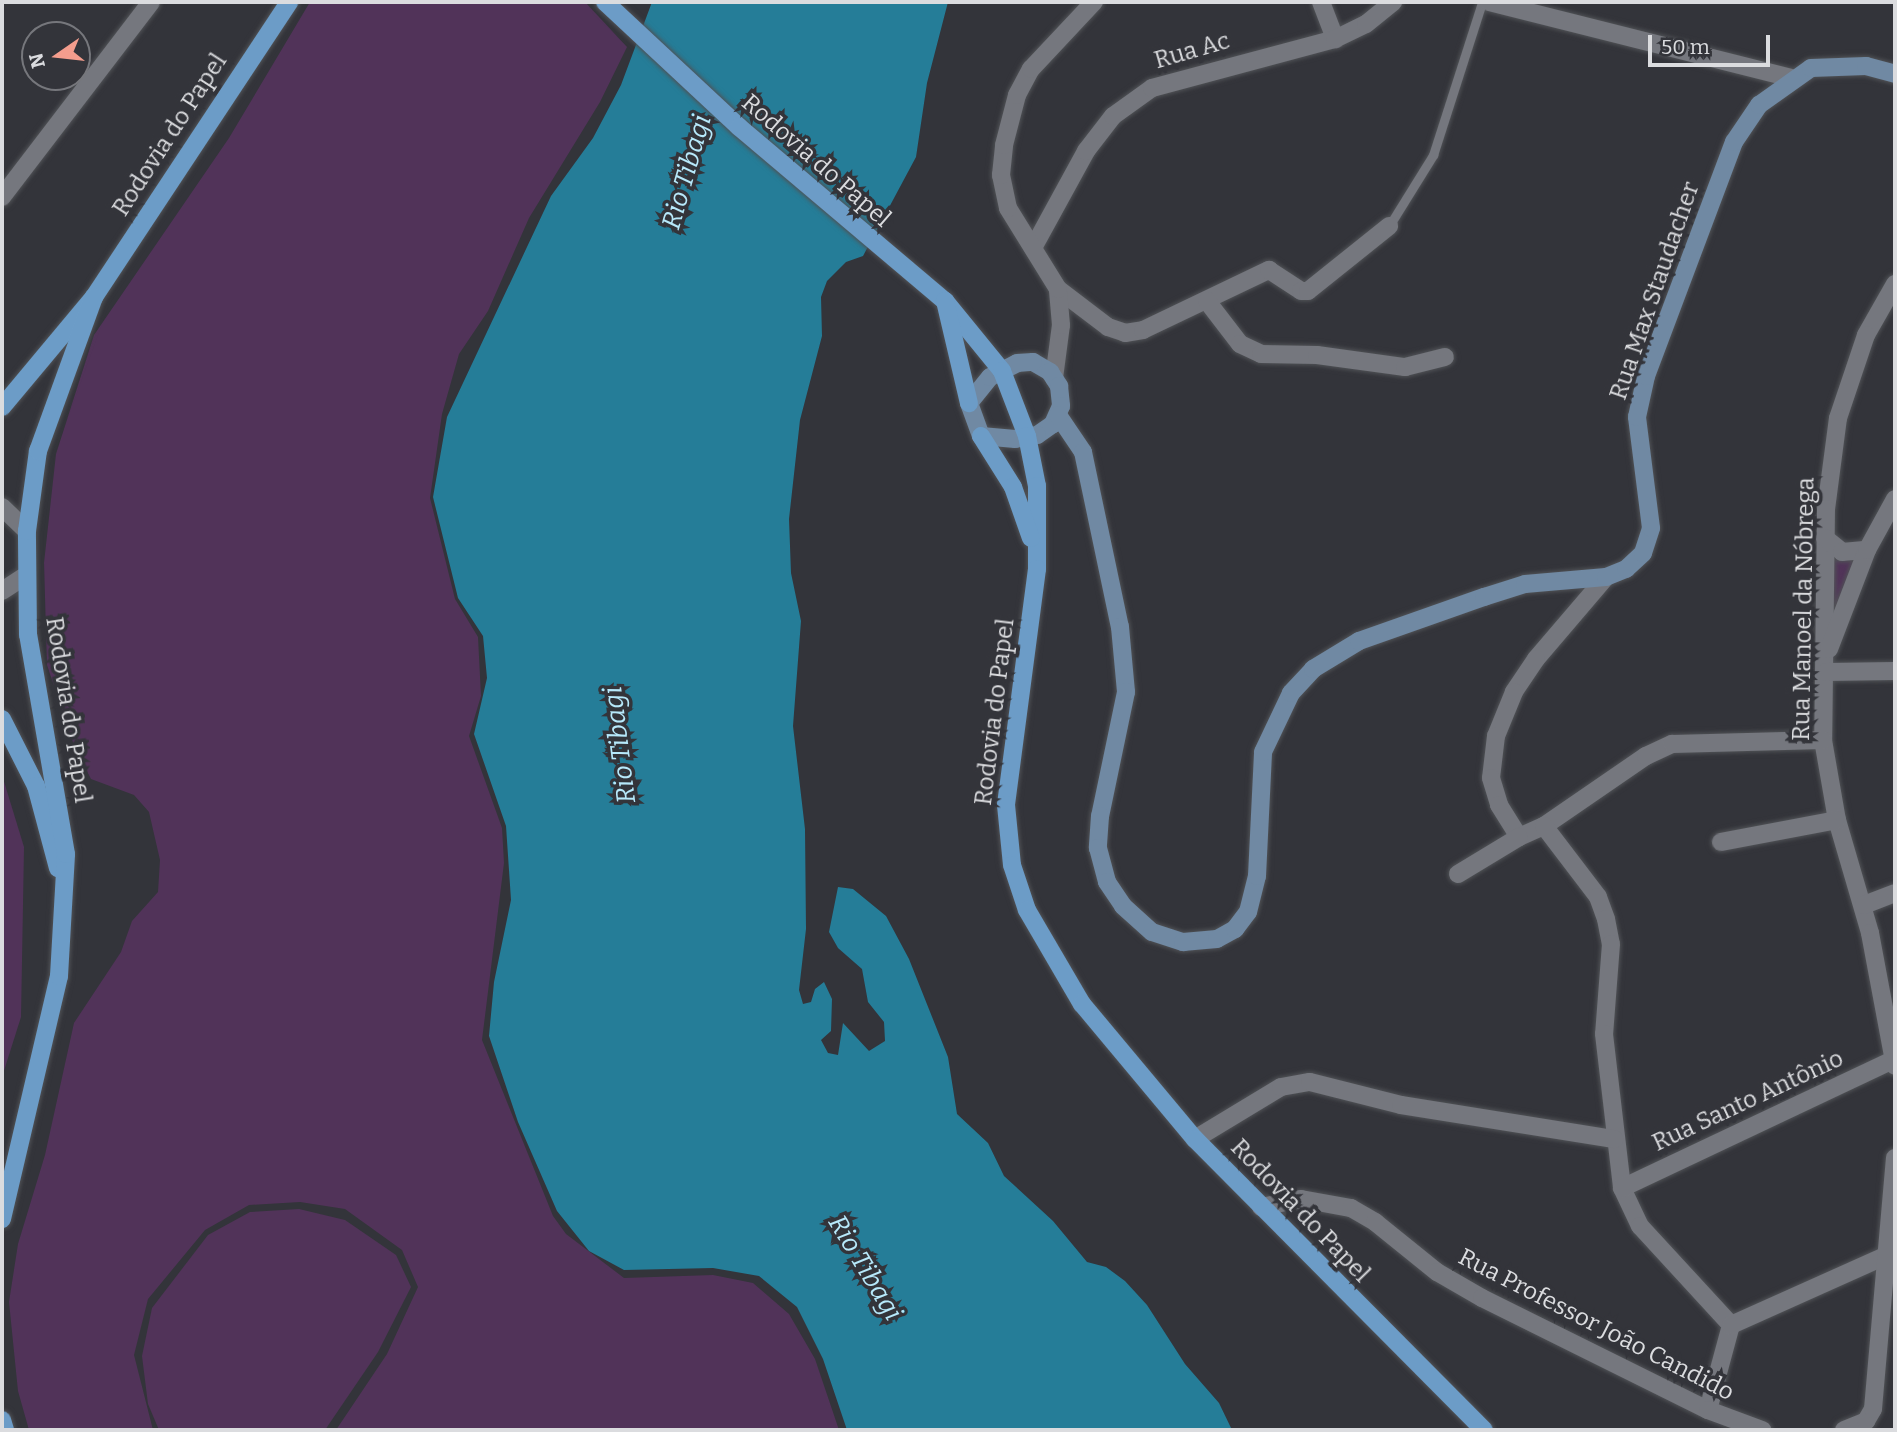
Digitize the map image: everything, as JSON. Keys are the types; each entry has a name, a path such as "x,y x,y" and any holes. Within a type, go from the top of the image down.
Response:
{"main road":[{"name":"Rodovia do Papel","path":"2,407 94,297 289,2"},
{"name":"Rodovia do Papel","path":"605,2 890,258 945,301 1002,371 1027,436 1037,485 1037,569 1006,804 1012,865 1027,911 1082,1004 1195,1139 1484,1430"},
{"name":"Rua Max Staudacher","path":"1058,415 1083,452 1120,627 1126,692 1104,791 1098,848 1107,883 1122,906 1152,932 1183,942 1217,939 1236,929 1248,912 1257,876 1263,752 1291,693 1314,669 1359,641 1525,584 1606,578 1626,569 1643,552 1651,527 1637,417 1646,376 1734,142 1759,105 1791,78 1836,64 1895,74"},
{"name":"Rodovia do Papel","path":"2,1219 59,976 64,888 62,831 28,635 27,531 38,451 94,297"},
{"path":"945,301 957,369 981,436 1013,487 1029,528 1037,569"},
{"path":"969,403 990,377 1033,362 1054,377 1061,396 1058,415 1045,430 1027,436 981,436"},
{"name":"Rodovia do Papel","path":"2,719 36,786 64,888"},
{"path":"2,1420 5,1430"}],"street":[{"path":"2,197 151,2"},
{"path":"1094,2 1031,69 1017,95 1004,145 1002,175 1008,208 1058,289 1108,327 1125,333 1173,319 1269,270 1301,291 1308,291 1389,226"},
{"path":"1321,2 1335,40"},
{"name":"Rua Ac","path":"1033,248 1086,150 1112,116 1152,88 1335,40 1366,24 1393,2"},
{"path":"1489,2 1791,78"},
{"name":"Rua Manoel da Nóbrega","path":"1895,284 1866,335 1838,418 1825,538 1826,664 1823,740 1836,820 1864,905 1895,1066"},
{"path":"1054,377 1056,338 1061,325 1058,289"},
{"path":"1207,301 1240,344 1261,354 1317,355 1405,367 1445,357"},
{"path":"1033,362 1056,338"},
{"path":"1895,499 1867,550 1826,664 1895,671"},
{"path":"2,507 27,531"},
{"path":"1825,538 1842,552 1867,550"},
{"path":"2,591 27,575"},
{"path":"1519,838 1499,805 1491,778 1496,736 1514,692 1536,659 1606,578"},
{"path":"1458,874 1544,826 1646,756 1672,744 1823,740"},
{"path":"1721,842 1836,820"},
{"path":"1544,826 1598,898 1606,919 1611,944 1604,1034 1614,1139 1622,1188 1640,1226 1731,1325"},
{"path":"1864,905 1895,893"},
{"name":"Rua Santo Antônio","path":"1622,1188 1895,1060"},
{"path":"1195,1139 1281,1087 1310,1082 1401,1105 1614,1139"},
{"path":"1844,1430 1866,1421 1873,1409 1895,1158"},
{"name":"Rua Professor João Candido","path":"1261,1207 1301,1199 1350,1208 1460,1285 1707,1410 1762,1430"},
{"path":"1731,1325 1885,1256"},
{"path":"1707,1410 1731,1325"}],"lane":[{"path":"1389,226 1433,155 1482,2"}],"shaded area":[{"path":"310,2 585,2 627,47 600,102 529,218 488,311 459,354 442,414 430,498 455,599 478,637 481,696 469,736 502,828 504,863 482,1040 553,1216 566,1234 624,1278 713,1275 753,1283 789,1314 815,1359 839,1430 336,1430 387,1354 418,1287 402,1250 345,1209 300,1202 249,1205 205,1230 148,1299 134,1355 153,1430 29,1430 18,1391 9,1302 18,1244 45,1155 74,1023 121,952 132,921 158,892 160,860 149,812 134,795 91,779 74,746 47,665 44,563 56,454 94,335 229,138"},
{"path":"1830,545 1859,560 1827,645"},
{"path":"2,775 24,847 21,1017 2,1077"},
{"path":"299,1209 345,1220 396,1255 411,1287 378,1352 325,1430 159,1430 148,1404 142,1356 152,1308 208,1235 250,1212"}],"water":[{"name":"Rio Tibagi","path":"652,2 948,2 927,83 916,157 863,256 846,262 827,281 821,297 822,336 800,420 789,519 791,573 801,621 793,726 805,829 806,929 799,990 803,1004 811,1002 815,989 824,982 832,999 831,1031 821,1040 828,1053 838,1055 843,1023 869,1051 885,1041 884,1022 868,1002 862,969 838,948 829,932 838,887 853,889 886,916 909,959 948,1057 957,1114 988,1143 1004,1176 1053,1221 1087,1262 1106,1267 1125,1281 1147,1305 1185,1364 1219,1403 1232,1430 847,1430 823,1359 797,1307 759,1276 713,1268 624,1270 589,1251 557,1211 518,1122 489,1036 494,982 511,900 506,826 474,734 487,678 483,636 458,598 433,497 447,417 551,196 593,138 621,85"}]}
